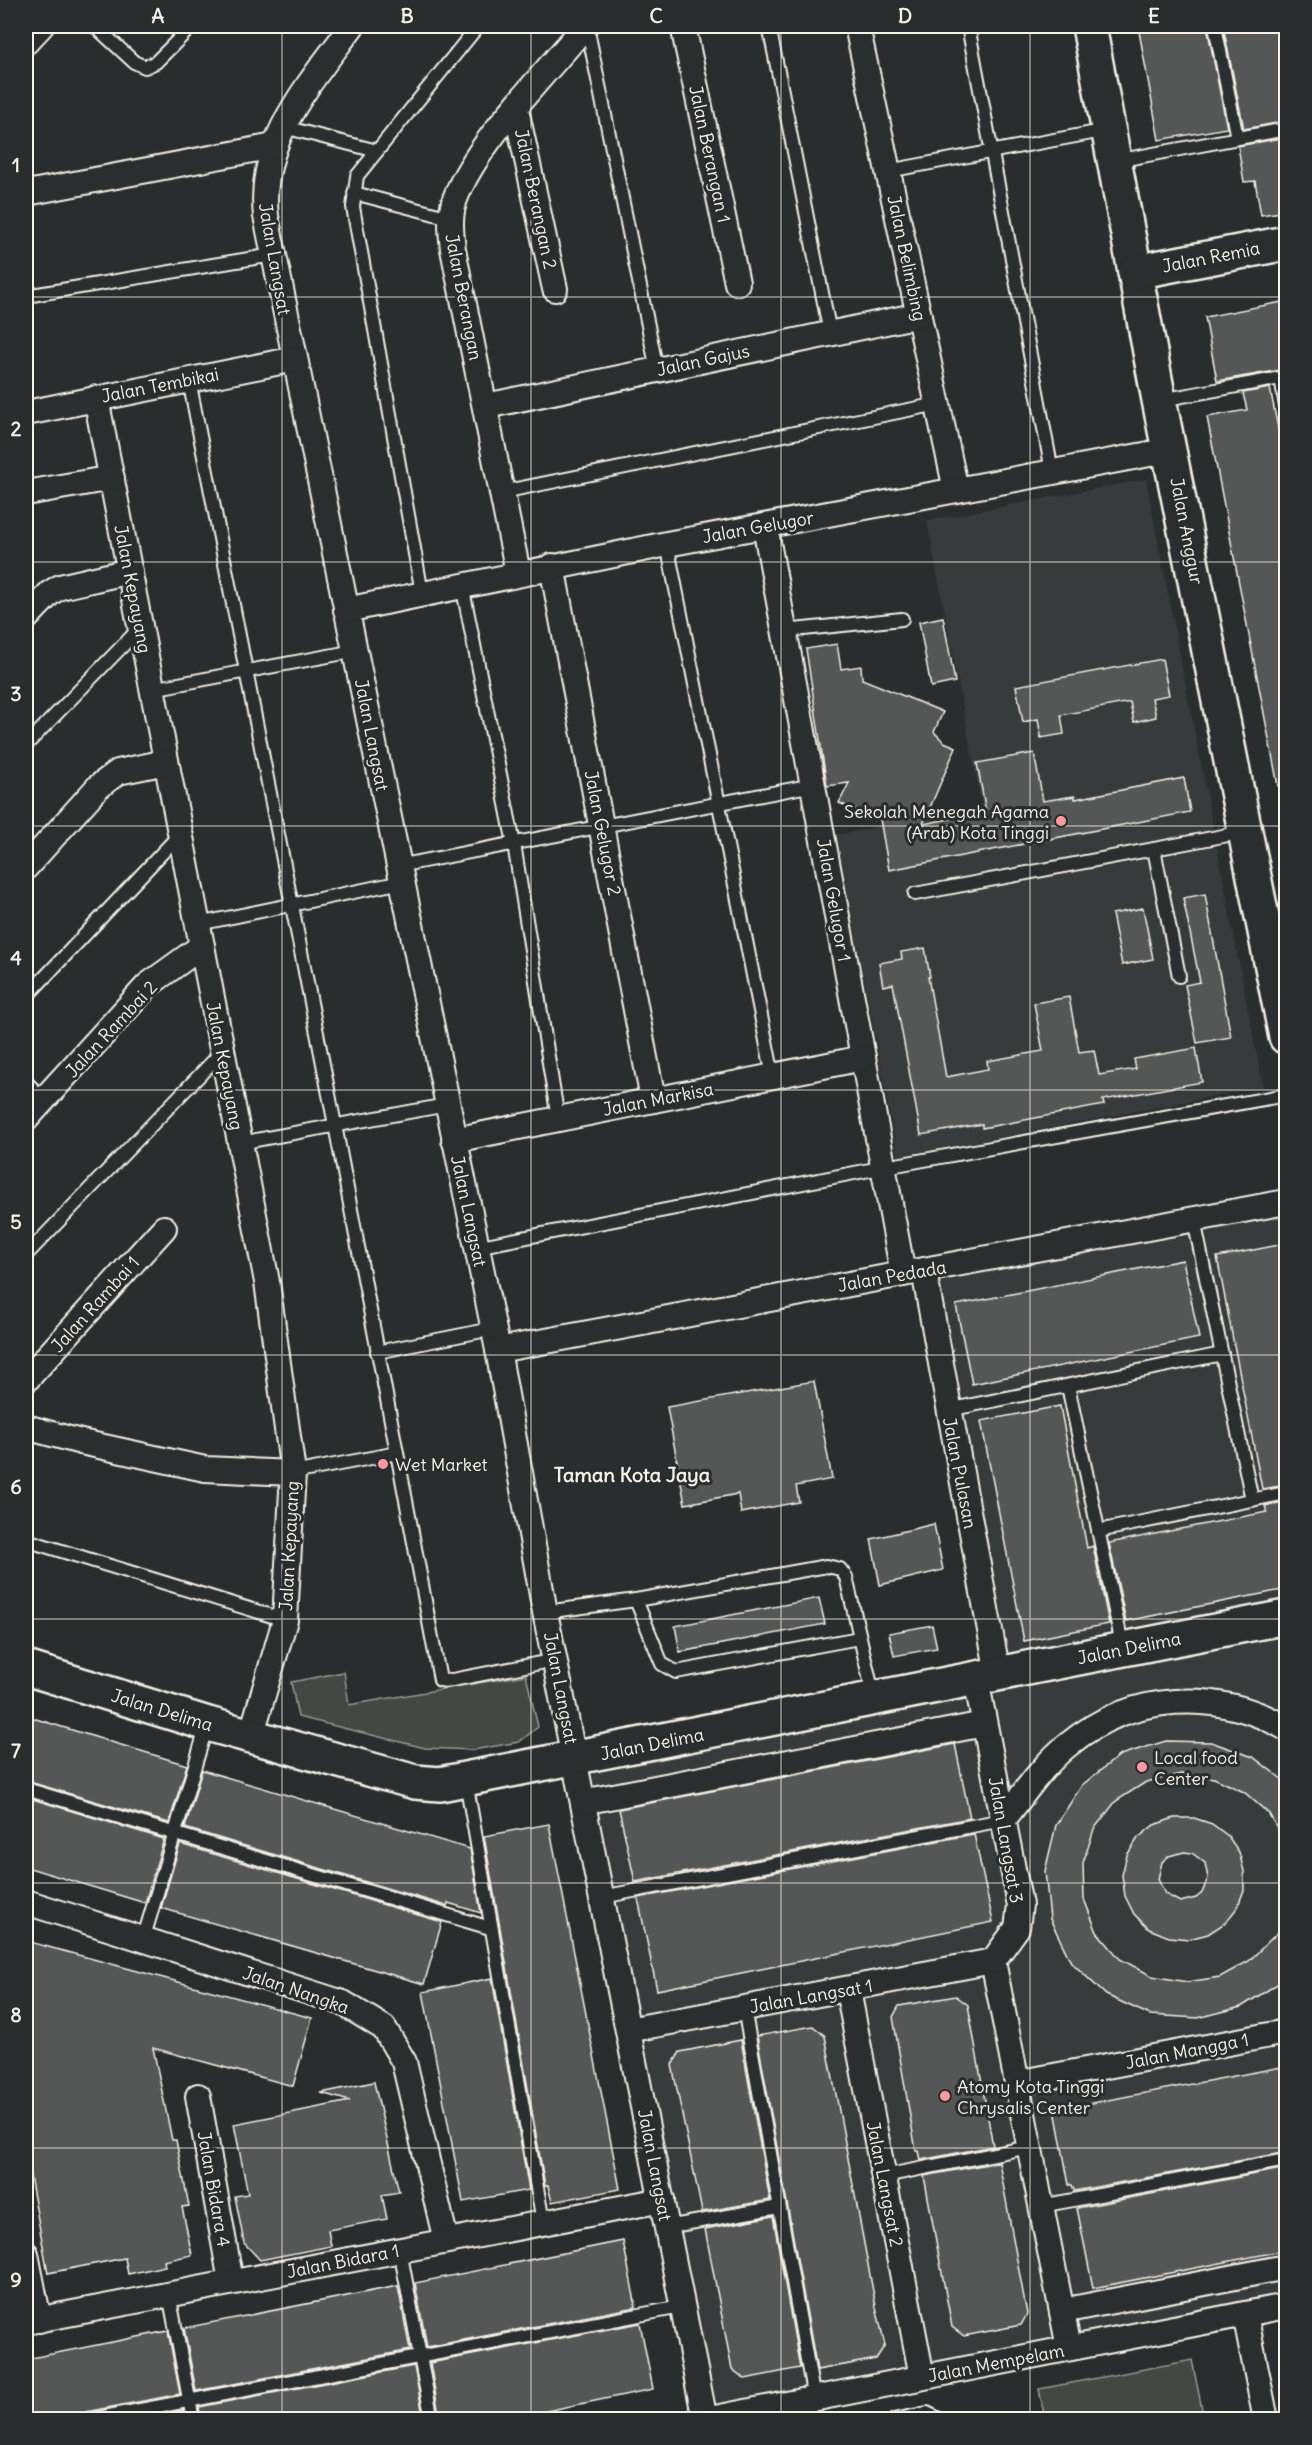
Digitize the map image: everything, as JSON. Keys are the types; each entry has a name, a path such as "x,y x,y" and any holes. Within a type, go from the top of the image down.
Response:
{"street":[{"path":"26,42 41,26"},
{"name":"Jalan Langsat","path":"352,26 304,91 279,136 263,192 273,255 495,1340 545,1612 705,2420"},
{"name":"Jalan Berangan","path":"518,573 453,249 450,218 461,187 484,147 586,26"},
{"name":"Jalan Berangan 1","path":"683,26 737,283"},
{"name":"Jalan Belimbing","path":"857,26 956,490"},
{"name":"Jalan Anggur","path":"1089,26 1159,400 1171,450 1246,831 1279,953 1287,1037"},
{"name":"Jalan Berangan 2","path":"516,109 555,289"},
{"path":"26,190 32,192 279,136"},
{"name":"Jalan Remia","path":"1135,272 1287,243"},
{"name":"Jalan Gajus","path":"486,406 919,315"},
{"name":"Jalan Tembikai","path":"26,413 295,359"},
{"name":"Jalan Kepayang","path":"96,398 267,1282 293,1473 285,1620 251,1736"},
{"name":"Jalan Gelugor","path":"346,610 552,566 1171,450"},
{"path":"26,493 112,478"},
{"name":"Jalan Gelugor 1","path":"765,526 863,1058 885,1167 913,1273"},
{"name":"Jalan Gelugor 2","path":"552,566 653,1100"},
{"path":"26,618 50,593 60,587 130,571"},
{"path":"26,867 105,782 118,772 166,762"},
{"name":"Jalan Rambai 2","path":"26,1119 148,985 200,935"},
{"name":"Jalan Markisa","path":"454,1140 863,1058"},
{"name":"Jalan Pedada","path":"495,1340 913,1273 1287,1202"},
{"name":"Jalan Rambai 1","path":"26,1380 164,1228"},
{"name":"Jalan Pulasan","path":"913,1273 948,1410 987,1677"},
{"path":"26,1427 81,1442 206,1469 293,1473"},
{"name":"Jalan Delima","path":"26,1668 208,1724 415,1782 440,1784 466,1781 1287,1617"},
{"name":"Jalan Langsat 3","path":"987,1677 984,1724 1020,1905 1017,1928 993,1961"},
{"path":"1003,1820 1047,1765 1068,1744 1099,1723 1128,1711 1161,1702 1191,1700 1227,1704 1268,1718 1287,1728"},
{"path":"583,1802 984,1724"},
{"name":"Jalan Nangka","path":"26,1902 343,2003 384,2028 404,2062 446,2241"},
{"path":"993,1961 1069,2348"},
{"name":"Jalan Langsat 1","path":"628,2030 993,1961"},
{"name":"Jalan Langsat 2","path":"848,1990 922,2378"},
{"name":"Jalan Mangga 1","path":"1017,2084 1287,2031"},
{"name":"Jalan Bidara 4","path":"198,2096 231,2282"},
{"name":"Jalan Bidara 1","path":"32,2321 662,2200"},
{"path":"26,2254 32,2321"},
{"path":"1062,2311 1287,2267"},
{"name":"Jalan Mempelam","path":"705,2420 1287,2306"},
{"path":"1245,2314 1266,2420"}],"lane":[{"path":"95,26 134,62 145,66 156,62 192,26"},
{"path":"422,594 353,207 354,193 357,176 478,26"},
{"path":"586,26 657,370"},
{"path":"769,26 830,333"},
{"path":"968,26 1052,471"},
{"path":"1215,26 1237,138"},
{"path":"1114,161 1287,129"},
{"path":"888,171 1109,130"},
{"path":"279,136 377,152"},
{"path":"354,193 450,218"},
{"path":"26,296 273,255"},
{"path":"1159,400 1284,378 1287,407"},
{"path":"189,380 335,1125 440,1680 447,1681 556,1660"},
{"path":"502,492 938,404"},
{"path":"667,544 773,1076"},
{"path":"462,585 514,844 558,1119"},
{"path":"784,631 902,619"},
{"path":"26,745 141,628"},
{"path":"153,689 355,651"},
{"path":"200,935 292,905 514,844 813,785"},
{"path":"915,894 1246,831"},
{"path":"26,997 180,834"},
{"path":"1154,849 1179,976"},
{"path":"26,1255 222,1052"},
{"path":"26,1082 43,1099"},
{"path":"476,1247 885,1167 1287,1095"},
{"path":"240,1143 447,1105"},
{"path":"1194,1220 1252,1500"},
{"path":"377,1352 495,1340"},
{"path":"948,1410 1222,1354"},
{"path":"1068,1386 1123,1650"},
{"path":"293,1473 397,1453"},
{"path":"1098,1531 1287,1493"},
{"path":"26,1540 285,1620"},
{"path":"545,1612 636,1600 828,1566 840,1569 846,1577 874,1699"},
{"path":"636,1600 662,1664 676,1672 859,1638"},
{"path":"143,1940 208,1724"},
{"path":"466,1781 543,2222"},
{"path":"26,1789 490,1928"},
{"path":"602,1897 1003,1820"},
{"path":"744,2008 814,2398"},
{"path":"884,2176 1029,2147"},
{"path":"1041,2206 1287,2160"},
{"path":"667,2227 779,2207"},
{"path":"400,2250 432,2420"},
{"path":"170,2294 193,2420"},
{"path":"88,2420 681,2307"},
{"path":"894,2420 927,2413 942,2420"}],"shaded area":[{"name":"Sekolah Menegah Agama (Arab) Kota Tinggi","path":"1146,479 1263,1087 898,1157 836,835 982,807 927,521"},
{"path":"1286,1194 1286,2315 697,2419 564,1745 988,1664 914,1263"},
{"path":"344,1672 349,1705 526,1675 538,1727 519,1742 473,1750 425,1748 298,1717 291,1682"},
{"path":"1192,2360 1204,2419 1045,2419 1039,2389"}],"building":[{"path":"1138,26 1207,26 1227,128 1159,140"},
{"path":"1223,26 1284,26 1287,41 1287,121 1244,129"},
{"path":"1287,137 1287,211 1261,215 1255,181 1244,182 1238,146"},
{"path":"1287,301 1287,369 1217,381 1205,317"},
{"path":"1270,388 1287,473 1287,786 1278,786 1207,417 1247,410 1243,393"},
{"path":"943,617 955,682 931,687 919,622"},
{"path":"837,644 841,669 861,666 862,679 943,712 934,732 944,742 956,747 923,824 986,812 977,763 1034,753 1043,801 1075,796 1075,799 1184,778 1190,812 889,870 880,819 839,803 849,783 827,786 806,649"},
{"path":"1162,659 1169,695 1152,698 1156,717 1134,722 1130,702 1061,715 1064,734 1041,738 1038,719 1023,722 1016,686"},
{"path":"1205,894 1231,1037 1197,1043 1185,985 1200,982 1183,898"},
{"path":"1143,908 1153,959 1122,965 1112,914"},
{"path":"925,948 946,1077 988,1069 987,1061 1043,1051 1034,1003 1069,997 1079,1052 1094,1050 1099,1075 1136,1069 1134,1059 1196,1048 1202,1082 1103,1100 1104,1105 982,1128 982,1124 921,1135 893,984 883,986 879,963 902,959 901,952"},
{"path":"1279,1245 1287,1250 1287,1485 1262,1489 1217,1257"},
{"path":"1183,1260 1199,1338 972,1384 956,1305"},
{"path":"814,1381 832,1479 796,1486 799,1502 741,1513 738,1494 685,1504 667,1407"},
{"path":"1060,1406 1087,1548 1093,1546 1109,1624 1024,1641 981,1421"},
{"path":"1287,1501 1287,1589 1126,1621 1109,1543 1267,1512 1265,1506"},
{"path":"934,1524 943,1570 880,1585 871,1539"},
{"path":"819,1598 825,1624 680,1652 675,1626"},
{"path":"932,1625 937,1648 894,1656 889,1633"},
{"path":"26,1716 187,1765 169,1823 26,1781"},
{"path":"1166,1741 1211,1742 1253,1757 1287,1783 1287,1845 1269,1814 1244,1792 1214,1778 1181,1774 1146,1782 1116,1801 1094,1829 1083,1863 1084,1899 1097,1932 1120,1959 1152,1976 1187,1982 1220,1977 1249,1961 1287,1923 1287,1974 1279,1983 1241,2007 1198,2018 1150,2015 1106,1995 1071,1962 1050,1919 1045,1871 1056,1825 1082,1785 1120,1755"},
{"path":"955,1744 970,1818 635,1882 619,1809"},
{"path":"202,1770 470,1849 481,1913 448,1903 447,1906 185,1828"},
{"path":"26,1797 164,1839 145,1903 26,1867"},
{"path":"1174,1818 1194,1818 1212,1824 1228,1836 1239,1852 1244,1871 1244,1890 1237,1908 1225,1923 1208,1934 1189,1939 1169,1937 1149,1929 1134,1914 1125,1896 1122,1875 1127,1855 1138,1838 1154,1825","holes":["1184,1852 1192,1853 1205,1863 1208,1878 1202,1893 1196,1898 1180,1902 1165,1894 1158,1879 1162,1862 1169,1856"]},
{"path":"549,1824 620,2189 552,2202 548,2186 545,2186 484,1836"},
{"path":"974,1834 993,1922 657,1990 638,1898"},
{"path":"180,1844 442,1922 424,1984 161,1908"},
{"path":"26,1941 312,2018 293,2086 153,2048 172,2140 176,2140 189,2206 182,2207 192,2255 164,2261 165,2266 128,2274 125,2258 48,2273 26,2155"},
{"path":"492,1978 529,2190 463,2202 423,1992"},
{"path":"956,1996 968,2005 993,2146 921,2160 919,2151 916,2151 893,2017 899,2006"},
{"path":"813,2026 825,2036 885,2345 876,2359 817,2370 757,2036"},
{"path":"741,2040 770,2200 702,2212 672,2065 680,2052"},
{"path":"1287,2066 1287,2152 1074,2191 1072,2185 1069,2185 1055,2110"},
{"path":"374,2082 399,2192 382,2195 387,2219 328,2230 331,2246 260,2260 244,2243 235,2196 248,2194 234,2124 350,2101 321,2093"},
{"path":"999,2162 1027,2314 1021,2325 964,2336 952,2327 924,2176"},
{"path":"1287,2168 1287,2250 1093,2288 1077,2208"},
{"path":"773,2216 800,2368 745,2379 732,2369 705,2229"},
{"path":"623,2241 636,2307 427,2347 415,2283"},
{"path":"398,2286 410,2350 196,2391 184,2328"},
{"path":"640,2323 653,2389 503,2420 440,2420 430,2363"},
{"path":"168,2331 180,2394 86,2412 80,2420 26,2420 26,2359"},
{"path":"414,2366 424,2420 201,2420 199,2407"},
{"path":"183,2410 184,2420 135,2420"}],"place":[{"name":"Sekolah Menegah Agama (Arab) Kota Tinggi","path":"1061,821"},
{"name":"Wet Market","path":"383,1464"},
{"name":"Local food Center","path":"1142,1767"},
{"name":"Atomy Kota Tinggi Chrysalis Center","path":"945,2096"}],"district":[{"name":"Taman Kota Jaya","path":"632,1474"}]}
